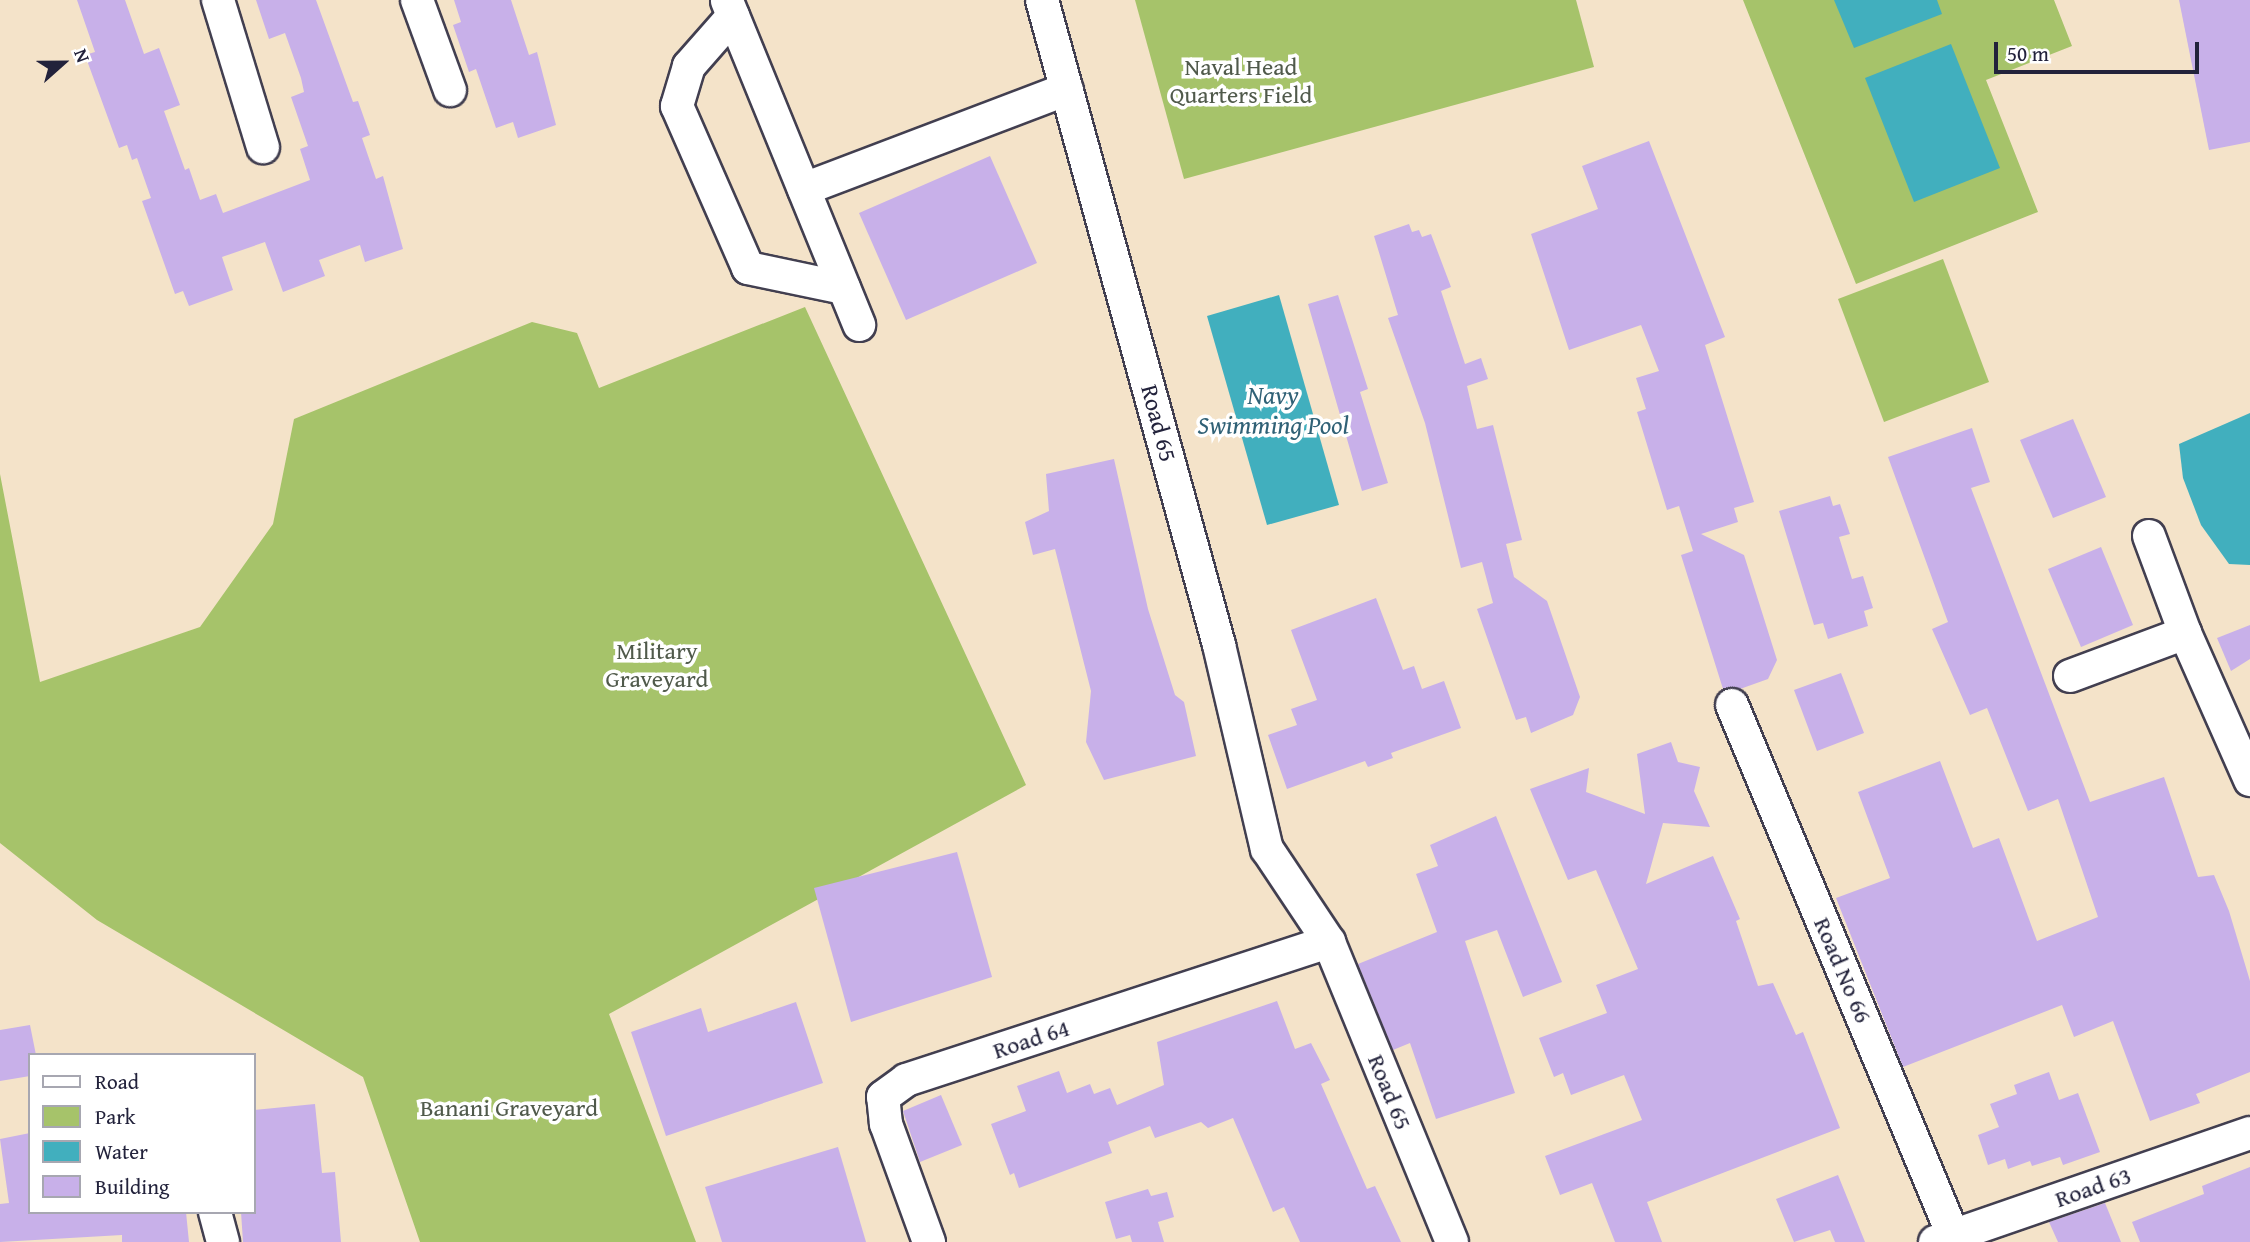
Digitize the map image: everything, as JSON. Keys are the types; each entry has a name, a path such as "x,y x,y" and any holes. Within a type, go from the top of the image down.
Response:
{"street":[{"path":"218,0 263,147"},
{"path":"417,0 450,90"},
{"name":"Road 65","path":"1042,0 1219,645 1267,849 1329,942 1452,1242"},
{"path":"730,8 859,325"},
{"path":"730,8 689,66 677,106 748,268 844,288"},
{"path":"804,190 1067,89"},
{"path":"2150,536 2185,633 2250,779"},
{"path":"2070,676 2185,633"},
{"name":"Road No 66","path":"1732,705 1944,1238"},
{"name":"Road 64","path":"929,1242 886,1124 883,1097 906,1080 1329,942"},
{"name":"Road 63","path":"1944,1238 2250,1133"},
{"path":"216,1214 223,1242"}],"green space":[{"name":"Naval Head Quarters Field","path":"1135,0 1576,0 1594,67 1184,179"},
{"path":"1743,0 2054,0 2072,46 1986,80 2038,212 1856,284"},
{"path":"1943,259 1989,382 1884,422 1838,299"},
{"name":"Military Graveyard","path":"805,307 1026,785 609,1014 696,1242 420,1242 363,1077 97,920 0,843 0,474 40,682 200,627 273,524 294,419 532,322 577,333 599,388"}],"water":[{"path":"1834,0 1937,0 1942,14 1854,48"},
{"path":"1951,44 2000,168 1914,202 1865,78"},
{"name":"Navy Swimming Pool","path":"1279,295 1339,505 1267,525 1207,316"},
{"path":"2250,413 2250,565 2229,564 2201,525 2183,478 2179,444"}],"building":[{"path":"77,0 125,0 144,54 159,48 180,105 164,111 185,170 189,168 200,200 216,194 223,213 310,180 300,149 308,146 291,97 304,92 301,78 285,33 269,39 256,0 316,0 353,102 358,101 370,135 362,138 376,179 383,176 403,249 365,262 360,245 319,260 325,276 283,292 265,242 222,257 233,290 189,306 183,291 175,294 142,201 151,198 137,158 132,160 127,145 119,148 85,55 95,52"},
{"path":"454,0 511,0 529,55 537,52 556,125 518,138 513,122 496,128 476,69 469,72 453,25 461,22"},
{"path":"2179,0 2250,0 2250,142 2209,150"},
{"path":"1649,141 1725,337 1705,345 1754,502 1734,508 1738,522 1701,534 1744,555 1777,660 1768,679 1740,689 1723,689 1681,555 1693,551 1679,506 1667,510 1637,412 1646,409 1636,378 1659,371 1641,325 1569,350 1531,234 1598,209 1582,166"},
{"path":"990,156 1037,263 906,320 859,213"},
{"path":"1409,224 1412,232 1419,230 1422,237 1431,234 1451,287 1441,291 1465,364 1481,358 1488,379 1467,386 1477,429 1493,425 1522,540 1506,544 1514,577 1547,601 1580,697 1573,715 1531,733 1526,717 1516,720 1477,609 1493,603 1482,562 1461,568 1425,423 1388,318 1398,315 1374,236"},
{"path":"1338,295 1368,389 1360,392 1388,483 1362,491 1308,304"},
{"path":"2073,419 2106,497 2053,518 2020,440"},
{"path":"1972,428 1990,482 1971,488 2090,802 2164,777 2198,877 2214,875 2229,911 2250,981 2250,1072 2196,1094 2200,1103 2150,1121 2113,1021 2074,1037 2062,1005 1903,1067 1836,898 1890,878 1858,792 1940,761 1973,848 1999,838 2037,941 2098,917 2058,799 2028,811 1987,708 1970,715 1932,629 1948,622 1888,457"},
{"path":"1114,459 1148,609 1175,695 1184,702 1196,756 1104,780 1086,742 1091,691 1055,549 1033,555 1025,522 1049,511 1046,474"},
{"path":"1830,496 1833,506 1840,504 1850,534 1839,537 1852,579 1863,576 1873,608 1864,611 1868,626 1828,639 1823,623 1814,625 1779,511"},
{"path":"2101,547 2133,625 2081,647 2048,569"},
{"path":"1376,598 1403,670 1414,666 1422,689 1444,681 1461,728 1391,753 1393,758 1368,767 1365,761 1287,789 1268,735 1297,725 1291,709 1317,700 1291,630"},
{"path":"2250,625 2250,659 2231,671 2217,638"},
{"path":"1841,673 1864,733 1817,751 1794,690"},
{"path":"1671,742 1678,762 1700,767 1694,791 1710,827 1663,823 1646,884 1713,856 1740,919 1736,921 1758,986 1773,983 1796,1035 1803,1032 1840,1128 1647,1202 1662,1242 1615,1242 1592,1183 1560,1195 1545,1156 1642,1120 1624,1075 1571,1095 1563,1073 1554,1077 1539,1038 1607,1013 1596,985 1638,969 1596,870 1568,880 1530,789 1589,768 1586,792 1645,814 1637,754"},
{"path":"1496,816 1562,982 1523,997 1497,930 1465,941 1515,1093 1436,1119 1410,1043 1393,1050 1358,964 1437,932 1416,874 1438,866 1430,845"},
{"path":"957,852 992,977 851,1022 814,888"},
{"path":"1277,1001 1295,1049 1311,1043 1330,1080 1321,1084 1367,1189 1375,1186 1401,1242 1300,1242 1284,1207 1273,1212 1233,1118 1208,1128 1201,1122 1155,1138 1150,1126 1108,1142 1112,1153 1019,1188 1014,1173 1010,1175 991,1124 1026,1111 1017,1086 1059,1071 1067,1093 1090,1084 1094,1094 1110,1088 1117,1105 1164,1085 1157,1042"},
{"path":"796,1002 823,1083 666,1136 631,1032 701,1008 708,1032"},
{"path":"30,1025 36,1053 28,1053 28,1076 0,1081 0,1030"},
{"path":"2049,1072 2059,1100 2078,1093 2100,1152 2063,1165 2060,1157 2032,1166 2030,1161 2008,1169 2005,1159 1988,1165 1978,1135 1999,1127 1990,1104 2017,1094 2014,1085"},
{"path":"941,1095 962,1145 920,1162 903,1111"},
{"path":"315,1104 322,1173 335,1172 341,1242 243,1242 241,1214 256,1214 256,1110"},
{"path":"28,1133 28,1214 186,1214 189,1242 122,1242 122,1235 0,1242 0,1204 9,1203 0,1139"},
{"path":"838,1147 866,1242 722,1242 705,1187"},
{"path":"2250,1167 2250,1242 2140,1242 2132,1222 2204,1194 2202,1186"},
{"path":"1838,1175 1865,1242 1835,1242 1830,1230 1794,1242 1776,1199"},
{"path":"1148,1189 1151,1196 1167,1192 1174,1217 1158,1222 1164,1242 1132,1242 1130,1235 1116,1239 1105,1202"},
{"path":"2105,1203 2121,1242 2058,1242 2049,1222"}],"park label":[{"name":"Banani Graveyard","path":"509,1108"}]}
